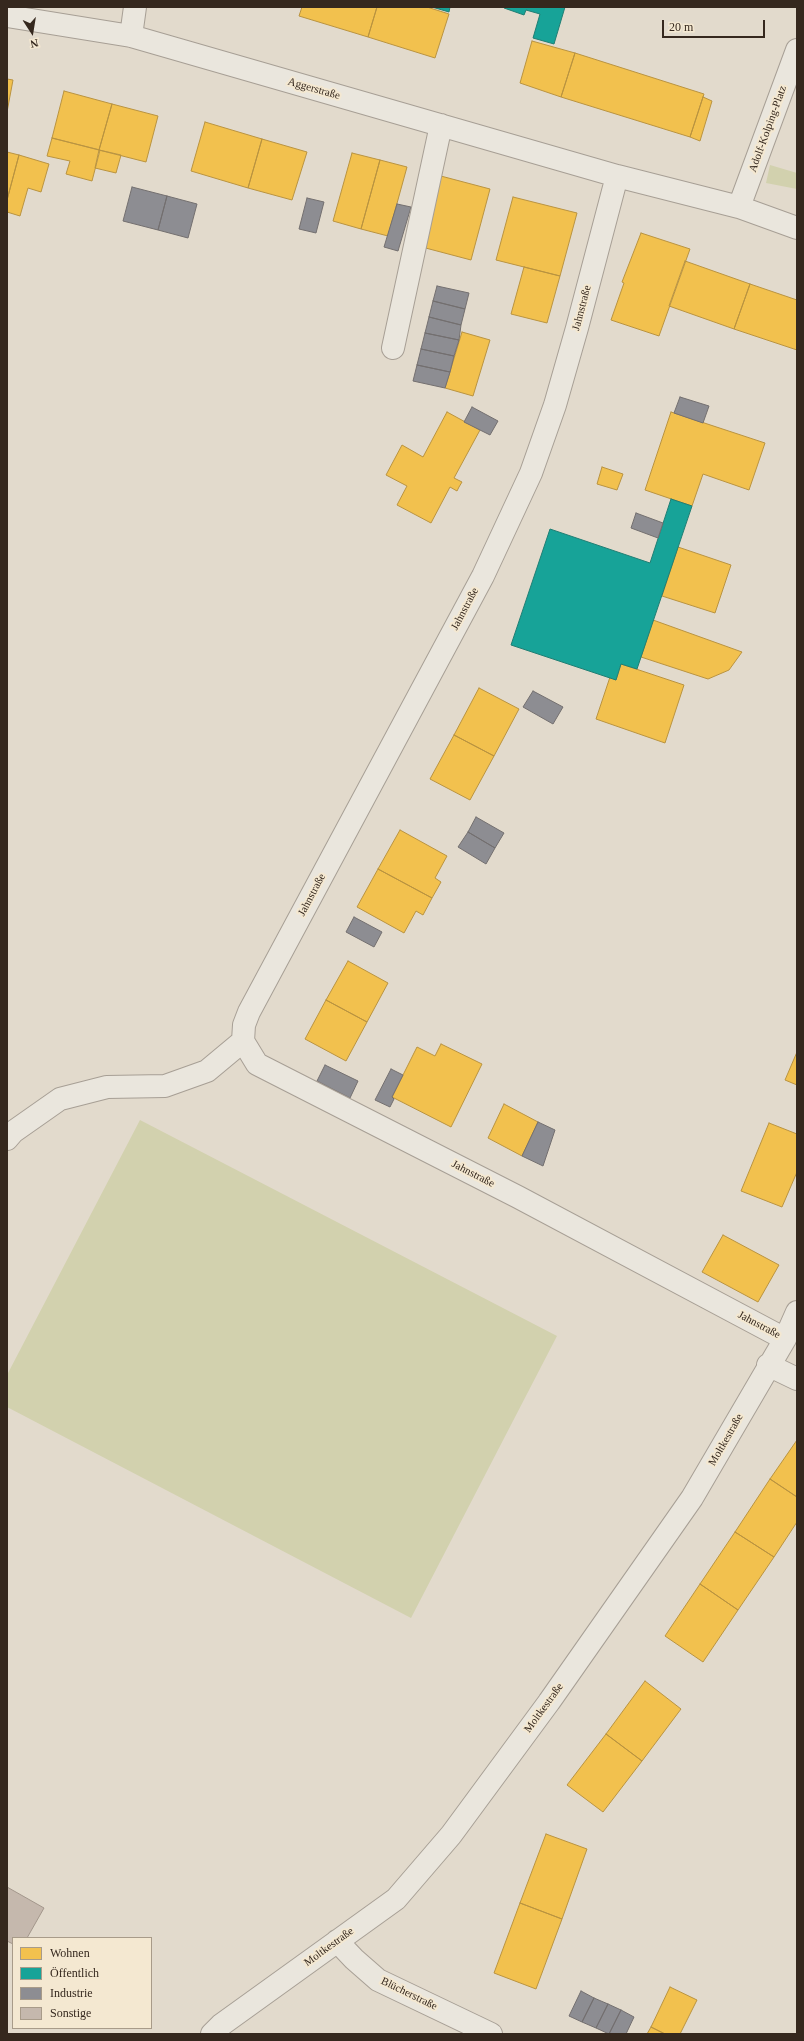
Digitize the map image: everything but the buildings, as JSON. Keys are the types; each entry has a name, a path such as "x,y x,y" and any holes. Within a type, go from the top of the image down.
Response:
{"street":[{"path":"131,36 136,7"},
{"name":"Aggerstraße","path":"7,16 131,36 617,176"},
{"name":"Adolf-Kolping-Platz","path":"739,207 797,50"},
{"path":"393,348 441,125"},
{"path":"617,176 739,207 797,228"},
{"name":"Jahnstraße","path":"617,176 573,342 531,473 482,576 249,1012 244,1025 243,1041 257,1064 518,1197 785,1339"},
{"path":"7,1139 13,1132 60,1099 107,1087 165,1086 207,1071 243,1041"},
{"name":"Moltkestraße","path":"212,2034 221,2025 396,1899 456,1829 549,1702 692,1498 785,1339 797,1312"},
{"path":"768,1366 797,1379"},
{"name":"Blücherstraße","path":"337,1941 354,1959 378,1980 491,2034"}],"green space":[{"path":"770,165 797,173 797,189 766,183"},
{"path":"140,1120 557,1336 411,1618 7,1407 7,1375"}]}
